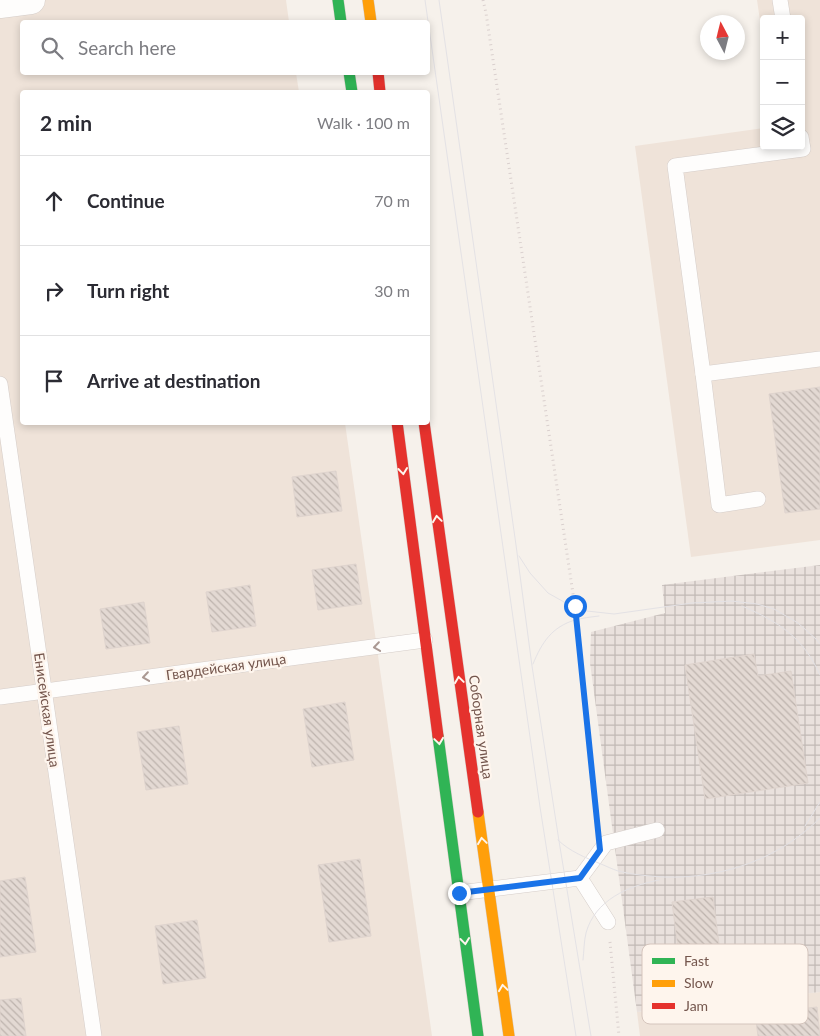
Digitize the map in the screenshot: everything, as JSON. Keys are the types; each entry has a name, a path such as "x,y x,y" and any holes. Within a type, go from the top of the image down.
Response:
{"main road":[{"path":"338,0 341,20"},
{"path":"368,0 371,20"},
{"path":"349,75 352,90"},
{"path":"378,75 380,90"},
{"path":"397,425 478,1036"},
{"name":"Соборная улица","path":"424,425 509,1036"}],"street":[{"path":"0,4 31,0"},
{"name":"Гвардейская улица","path":"425,640 453,636"}],"lane":[{"path":"780,0 782,15"},
{"path":"758,499 719,505 675,166 795,150"},
{"path":"703,374 820,359"},
{"name":"Енисейская улица","path":"0,384 94,1036"},
{"name":"Гвардейская улица","path":"0,697 425,640"},
{"path":"459,893 580,878 606,843 657,830"},
{"path":"580,878 608,922"}],"path":[{"path":"483,0 488,22 575,606 600,850"},
{"path":"608,922 619,1036"}],"shaded area":[{"path":"0,0 286,0 289,20 20,20 20,75 296,75 299,90 20,90 20,425 345,425 432,1036 0,1036"},
{"path":"757,0 820,0 820,540 691,557 635,146 760,129 760,150 805,150 805,15 760,15 760,21"},
{"path":"820,565 820,992 808,993 808,944 642,944 642,1011 637,1012 590,663 591,632 665,613 662,585"},
{"path":"820,992 820,1036 640,1036 637,1012 642,1011 642,1024 808,1024 808,993"}],"building":[{"path":"820,387 820,509 785,513 769,394"},
{"path":"336,471 342,511 297,517 292,477"},
{"path":"356,564 362,604 318,610 312,570"},
{"path":"250,585 256,626 212,632 206,592"},
{"path":"144,602 150,643 106,649 100,609"},
{"path":"754,654 758,676 791,671 808,783 705,799 685,665"},
{"path":"345,702 354,760 312,767 303,709"},
{"path":"179,726 188,784 146,790 137,732"},
{"path":"360,859 371,936 329,942 318,865"},
{"path":"25,877 36,952 0,957 0,881"},
{"path":"713,897 719,944 677,944 672,902"},
{"path":"197,920 206,978 163,984 155,926"},
{"path":"21,998 26,1036 0,1036 0,1000"},
{"path":"817,1007 820,1036 758,1036 756,1024 808,1024 808,1008"}],"tram line":[{"path":"425,0 428,20"},
{"path":"439,0 532,666 591,1036"},
{"path":"430,35 540,807 576,1036"},
{"path":"519,556 530,573 548,593 587,611 614,614 692,603 732,601 757,604 774,609 798,623 820,644"},
{"path":"742,606 767,618 788,632 806,650 820,675"},
{"path":"533,664 544,642 554,631 575,620 599,616"},
{"path":"805,826 820,802"},
{"path":"558,840 578,854 618,871 647,876 686,877 728,870 748,864 786,845 820,818"},
{"path":"583,960 584,943 590,921 605,903 614,896 636,886 659,880"}],"traffic: fast":[{"path":"338,0 341,20"},
{"path":"349,75 352,90"},
{"path":"438,736 478,1036"}],"traffic: slow":[{"path":"368,0 371,20"},
{"path":"478,812 509,1036"}],"traffic: jam":[{"path":"378,75 380,90"},
{"path":"397,425 438,736"},
{"path":"424,425 478,812"}],"route":[{"path":"459,893 580,878 600,850 575,606"}]}
